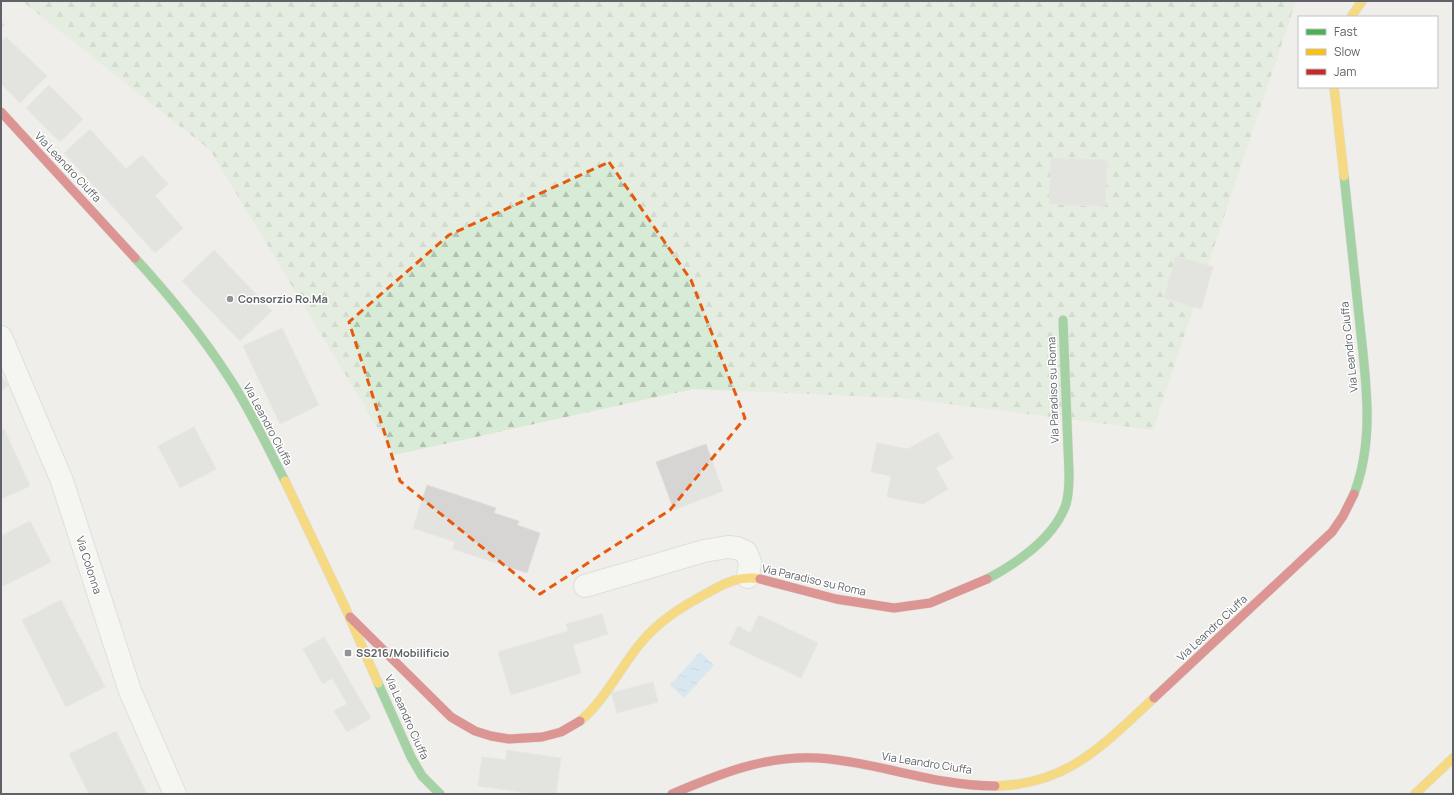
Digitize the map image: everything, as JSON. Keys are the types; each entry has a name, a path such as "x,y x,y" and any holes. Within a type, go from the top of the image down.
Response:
{"main road":[{"path":"1352,16 1362,1"},
{"name":"Via Leandro Ciuffa","path":"672,794 738,768 757,763 793,758 832,760 993,785 1032,782 1058,773 1080,761 1114,735 1324,540 1339,524 1353,499 1364,465 1368,433 1366,392 1334,88"},
{"name":"Via Leandro Ciuffa","path":"1,112 160,285 215,357 242,398 265,441 350,617 411,758 422,776 440,794"},
{"name":"Via Paradiso su Roma","path":"350,617 451,717 466,728 489,737 529,739 559,734 578,724 597,706 631,655 655,628 666,618 697,598 718,587 748,577 814,594 882,607 904,609 933,602 968,588 989,578 1027,553 1049,531 1064,507 1068,490 1063,320"},
{"path":"1415,794 1453,758"}],"street":[{"name":"Via Colonna","path":"1,337 62,481 130,692 175,794"},
{"path":"585,586 704,551 728,547 737,548 746,552 750,562 748,577"}],"highlighted area":[{"path":"609,162 691,280 745,418 670,510 540,594 400,481 349,322 449,235"}],"green space":[{"path":"22,1 1296,1 1153,430 901,398 693,389 394,455 210,150"}],"water":[{"path":"700,652 714,665 684,698 670,685"}],"building":[{"path":"1,21 5,25 1,29"},
{"path":"6,37 47,76 20,103 1,84 1,42"},
{"path":"49,85 83,119 60,142 26,108"},
{"path":"90,129 126,169 142,155 168,184 155,196 183,228 155,253 64,153"},
{"path":"1051,158 1107,160 1105,206 1049,204"},
{"path":"214,250 272,311 240,341 182,281"},
{"path":"1176,256 1213,267 1201,309 1164,298"},
{"path":"282,328 319,405 280,424 243,346"},
{"path":"1,375 8,385 1,391"},
{"path":"194,427 216,469 180,488 158,446"},
{"path":"4,429 30,486 1,499 1,430"},
{"path":"938,432 953,458 936,468 948,489 923,504 887,497 891,476 871,472 877,443 908,449"},
{"path":"706,444 723,491 674,510 656,462"},
{"path":"427,485 496,508 494,513 519,521 517,525 540,533 527,573 453,549 455,542 413,528"},
{"path":"30,521 51,562 1,587 1,536"},
{"path":"61,600 105,687 66,707 22,620"},
{"path":"602,614 608,634 573,645 581,673 511,695 498,652 568,631 566,624"},
{"path":"759,615 818,643 801,678 729,644 738,626 750,633"},
{"path":"324,637 371,718 347,732 334,711 347,704 332,678 323,684 303,649"},
{"path":"653,682 658,702 617,713 611,693"},
{"path":"116,731 147,794 89,794 69,754"},
{"path":"507,750 561,758 556,794 536,794 478,786 482,757 506,760"}],"traffic: fast":[{"path":"1344,176 1364,361 1367,406 1365,450 1361,472 1354,494"},
{"path":"135,258 184,315 218,360 244,401 285,481"},
{"path":"987,579 1010,566 1043,540 1052,530 1065,507 1069,473 1063,320"},
{"path":"378,683 411,757 422,776 440,794"}],"traffic: slow":[{"path":"1352,16 1362,1"},
{"path":"1334,88 1344,176"},
{"path":"285,481 345,607 378,683"},
{"path":"580,721 597,704 646,636 663,621 690,603 727,583 746,578 760,579"},
{"path":"995,786 1021,784 1044,778 1064,770 1101,746 1154,698"},
{"path":"1415,794 1453,758"}],"traffic: jam":[{"path":"1,112 135,258"},
{"path":"1154,698 1332,532 1343,516 1354,494"},
{"path":"760,579 836,599 894,608 930,603 987,579"},
{"path":"350,617 451,717 475,731 491,736 509,739 542,737 561,732 580,721"},
{"path":"672,794 743,767 799,758 840,760 950,782 995,786"}],"place":[{"name":"Consorzio Ro.Ma","path":"230,299"},
{"name":"SS216/Mobilificio","path":"348,653"}]}
